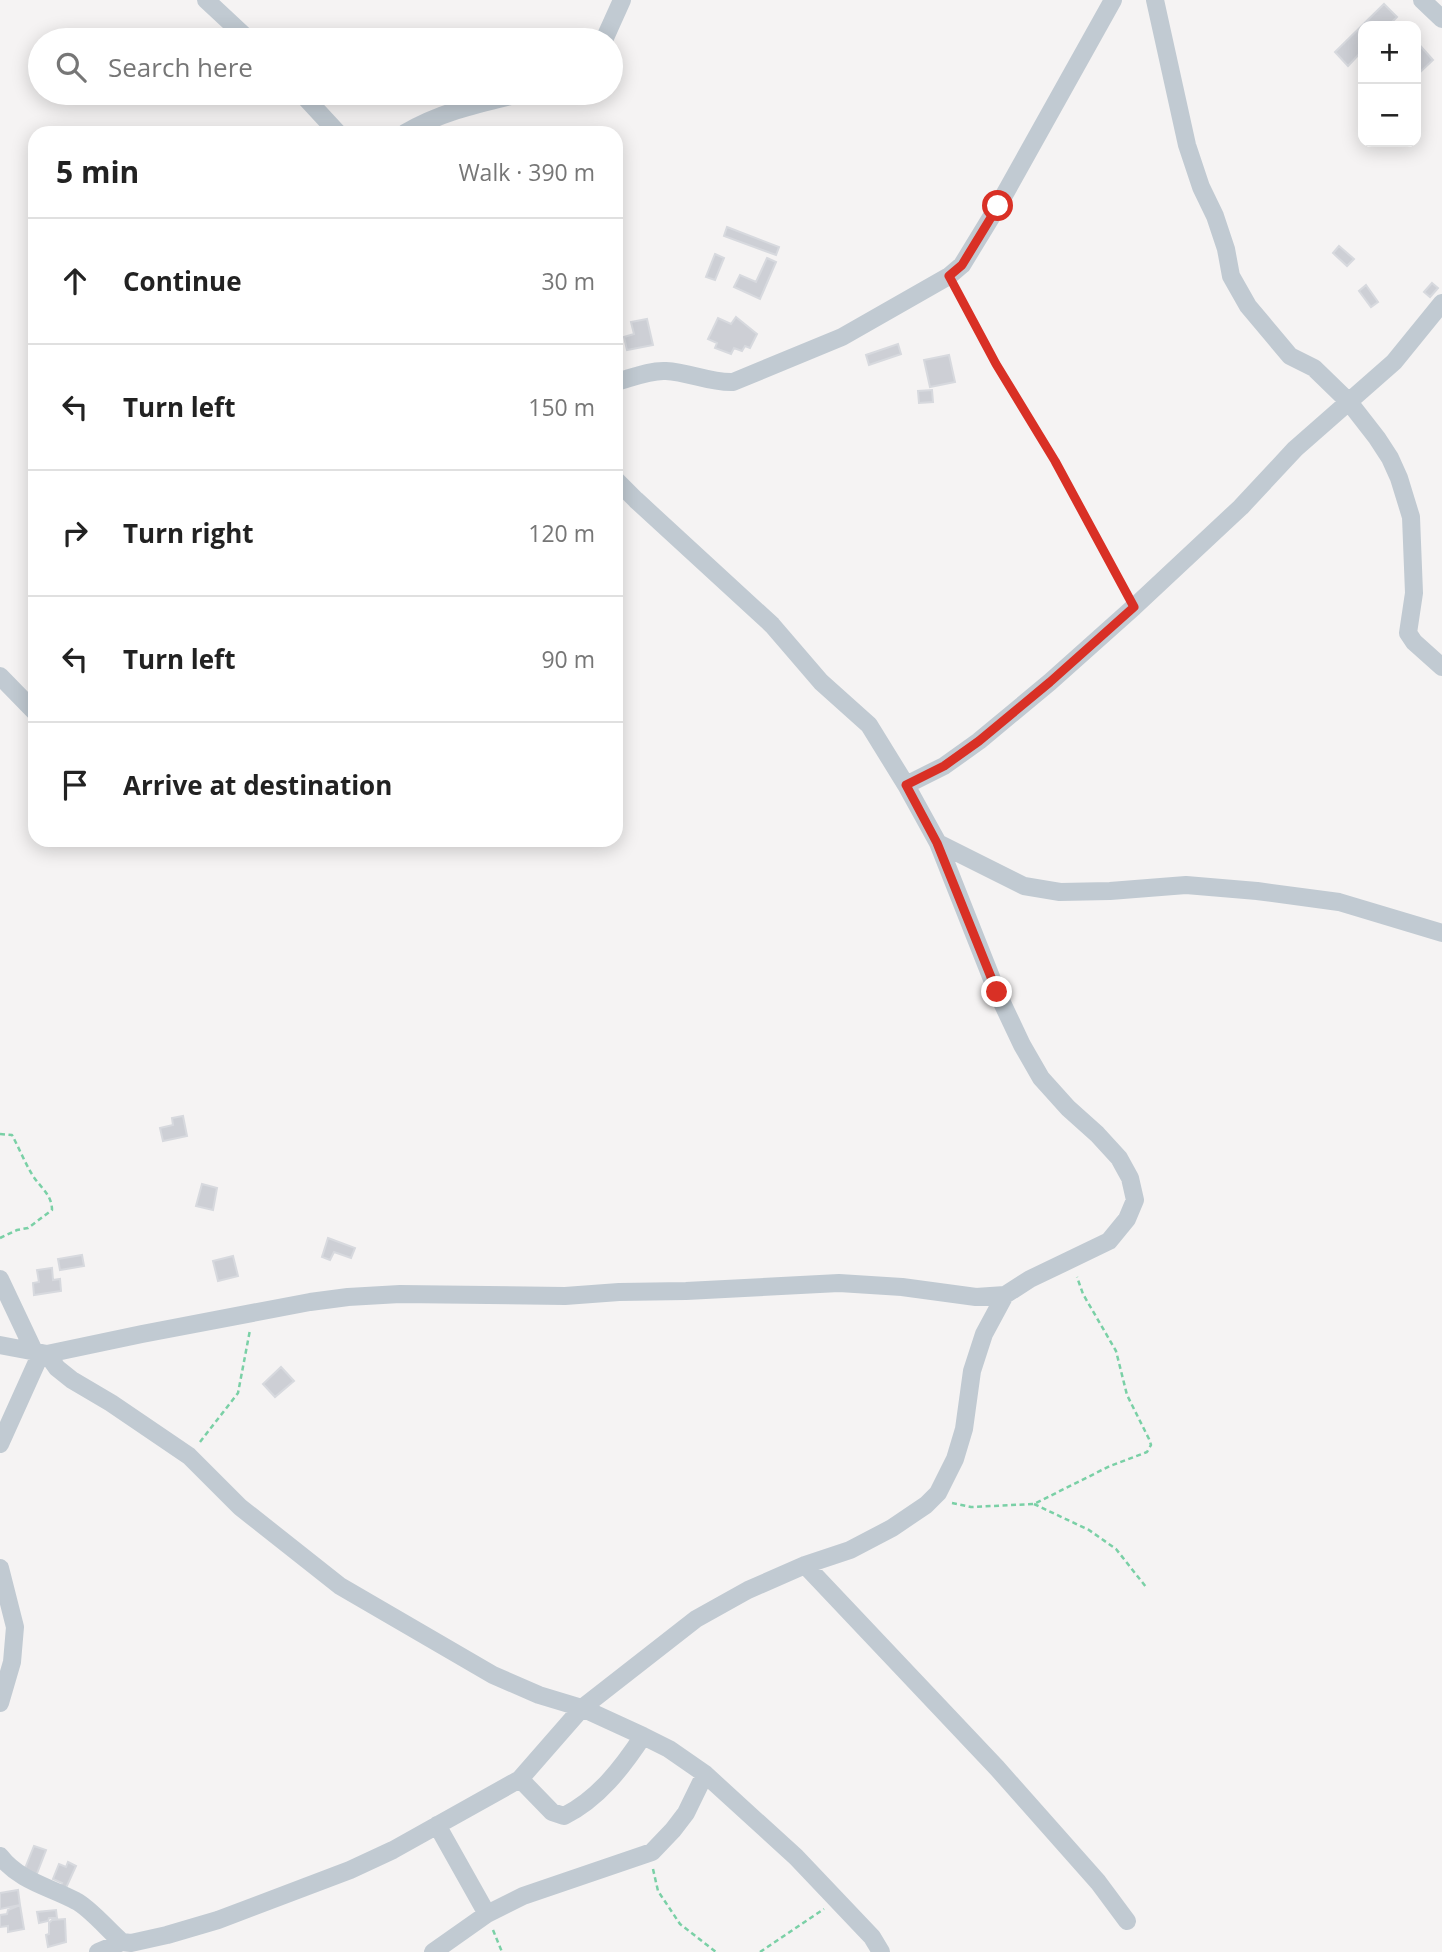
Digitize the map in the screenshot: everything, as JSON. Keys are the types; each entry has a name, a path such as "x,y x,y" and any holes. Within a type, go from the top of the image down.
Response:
{"street":[{"path":"206,0 236,28"},
{"path":"609,28 622,0"},
{"path":"623,380 663,370 688,373 719,382 733,382 842,337 949,276 962,265 998,206 1113,0"},
{"path":"1155,0 1187,145 1201,187 1215,216 1226,249 1231,276 1248,306 1290,356 1314,368 1349,402 1390,458 1411,517 1414,593 1408,633 1414,642 1442,667"},
{"path":"1422,0 1442,19"},
{"path":"312,105 332,126"},
{"path":"420,126 453,110 474,105"},
{"path":"906,785 944,766 979,741 1134,607 1241,507 1295,449 1394,362 1442,303"},
{"path":"0,1345 41,1353 348,1297 400,1294 565,1296 839,1283 902,1287 976,1297 1005,1295 1030,1279 1109,1241 1127,1219 1135,1200 1130,1178 1119,1158 1041,1078 997,992 937,843 869,725 821,682 772,625 623,487"},
{"path":"0,676 28,705"},
{"path":"937,843 1024,886 1060,892 1186,885 1257,891 1339,902 1442,933"},
{"path":"0,1279 41,1353 57,1368 189,1456 240,1507 340,1586 493,1675 539,1695 582,1709 669,1749 705,1774 796,1857 872,1937 881,1952"},
{"path":"98,1952 167,1936 218,1920 350,1870 393,1850 520,1779 582,1709 696,1619 748,1590 805,1565 850,1550 926,1505 938,1493 955,1459 972,1371 984,1334 1005,1295"},
{"path":"0,1444 41,1353"},
{"path":"805,1565 996,1768 1098,1882 1127,1921"},
{"path":"0,1568 15,1627 12,1662 0,1703"},
{"path":"520,1779 552,1812 564,1816 578,1809 615,1776 643,1736"},
{"path":"433,1952 487,1914 523,1896 652,1852 686,1813 705,1774"},
{"path":"437,1825 487,1914"},
{"path":"0,1856 9,1868 79,1902 128,1946"}],"path":[{"path":"949,276 996,364 1055,461 1134,607"},
{"path":"0,1134 12,1135 34,1178 47,1192 52,1203 52,1210 39,1221 0,1238"},
{"path":"938,1493 950,1502 971,1507 1034,1504 1110,1466 1147,1451 1151,1445 1127,1395 1116,1351 1077,1280 1075,1258"},
{"path":"189,1456 238,1393 253,1313"},
{"path":"1034,1504 1089,1530 1116,1549 1146,1587"},
{"path":"652,1852 658,1891 680,1924 716,1952"},
{"path":"760,1952 837,1900"},
{"path":"487,1914 502,1952"}],"building":[{"path":"1384,4 1397,17 1393,21 1367,21"},
{"path":"1358,29 1358,55 1348,66 1335,52"},
{"path":"1421,47 1433,60 1421,71"},
{"path":"727,227 779,247 776,255 724,236"},
{"path":"1339,246 1354,259 1347,266 1333,253"},
{"path":"715,254 724,258 715,280 706,277"},
{"path":"767,258 776,262 760,299 734,287 740,275 756,282"},
{"path":"1432,283 1438,288 1430,297 1424,292"},
{"path":"1366,285 1378,302 1371,307 1359,291"},
{"path":"736,317 757,334 750,348 745,346 742,351 734,348 731,354 715,348 717,343 708,339 718,318 731,324"},
{"path":"647,319 653,345 627,350 624,337 634,334 631,322"},
{"path":"898,344 901,354 869,365 866,355"},
{"path":"949,355 955,382 930,387 924,360"},
{"path":"932,390 933,402 919,403 918,391"},
{"path":"183,1116 187,1136 163,1141 160,1128 173,1125 172,1118"},
{"path":"202,1184 217,1188 213,1210 196,1206"},
{"path":"328,1238 355,1248 351,1258 334,1252 330,1260 322,1257"},
{"path":"82,1255 84,1266 60,1270 58,1259"},
{"path":"233,1256 238,1276 218,1281 213,1261"},
{"path":"52,1268 53,1280 60,1279 61,1291 34,1295 33,1283 39,1282 37,1270"},
{"path":"281,1367 294,1381 275,1397 263,1384"},
{"path":"34,1846 46,1850 36,1876 24,1871"},
{"path":"68,1862 76,1866 65,1890 60,1887 62,1883 53,1879 59,1864 66,1867"},
{"path":"18,1890 20,1905 0,1909 0,1893"},
{"path":"20,1905 24,1929 8,1932 8,1926 0,1927 0,1915 7,1914 8,1910"},
{"path":"56,1910 57,1918 49,1918 48,1921 39,1923 37,1912"},
{"path":"65,1919 66,1942 48,1947 46,1935 49,1934 49,1923 52,1920"}],"route":[{"path":"997,992 937,843 906,785 944,766 979,741 1134,607 1055,461 996,364 949,276 962,265 998,206"}]}
